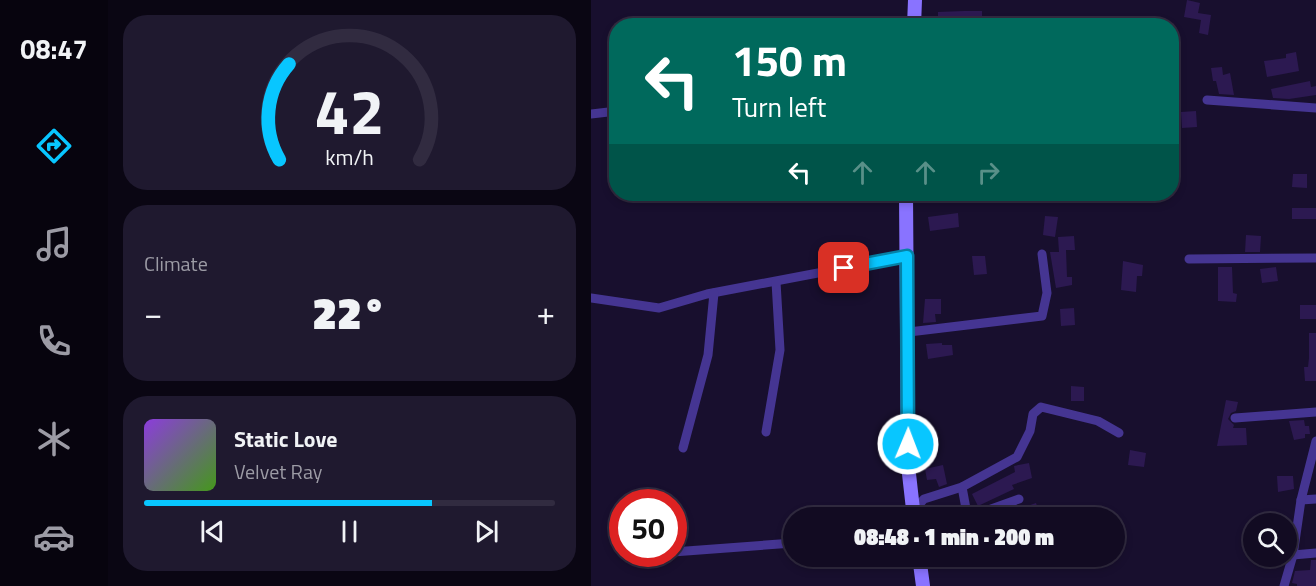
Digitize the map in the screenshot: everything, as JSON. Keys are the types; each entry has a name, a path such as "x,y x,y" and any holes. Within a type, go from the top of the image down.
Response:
{"main road":[{"path":"914,18 915,0"},
{"path":"906,201 909,332 908,465 912,507"},
{"path":"920,567 923,586"}],"street":[{"path":"1207,100 1316,108"},
{"path":"591,114 609,112"},
{"path":"909,332 1043,316 1047,293 1042,254"},
{"path":"591,298 659,309 714,293 907,256"},
{"path":"1189,259 1316,258"},
{"path":"766,432 780,350 776,282"},
{"path":"683,448 708,355 714,293"},
{"path":"918,507 924,499 962,487 1017,456 1030,431 1033,414 1041,407 1098,421 1119,433"},
{"path":"1235,418 1316,411"},
{"path":"1297,528 1301,500 1316,441"},
{"path":"962,487 967,514 980,513 1019,499"},
{"path":"1301,500 1316,499"},
{"path":"687,551 783,544"},
{"path":"1297,555 1316,553"},
{"path":"1284,586 1290,567"}],"building":[{"path":"1187,0 1200,3 1198,13 1211,15 1208,35 1199,33 1201,20 1184,17"},
{"path":"982,11 982,18 938,18 938,12"},
{"path":"1296,52 1299,71 1267,77 1264,61 1286,58 1286,54"},
{"path":"1222,67 1223,75 1230,73 1234,95 1219,94 1216,81 1213,81 1211,68"},
{"path":"1310,81 1311,87 1316,86 1316,95 1289,99 1273,98 1271,89"},
{"path":"1196,111 1197,127 1182,128 1181,112"},
{"path":"1293,174 1307,174 1307,188 1292,187"},
{"path":"1292,208 1316,208 1316,219 1292,219"},
{"path":"958,213 959,227 930,231 928,217"},
{"path":"1045,216 1058,217 1055,237 1043,235"},
{"path":"1246,235 1261,236 1260,252 1245,252"},
{"path":"1074,236 1075,250 1066,250 1067,277 1072,277 1072,285 1056,288 1050,252 1059,252 1058,237"},
{"path":"972,256 985,256 987,274 974,275"},
{"path":"1123,261 1143,265 1142,276 1137,276 1136,292 1121,290"},
{"path":"1218,267 1232,267 1233,293 1237,294 1236,302 1218,301"},
{"path":"1276,267 1278,281 1262,283 1260,269"},
{"path":"925,299 941,299 941,314 935,314 936,322 923,323"},
{"path":"1300,305 1316,305 1316,319 1300,319"},
{"path":"1074,308 1075,325 1061,326 1060,309"},
{"path":"1309,333 1316,333 1316,381 1305,381 1304,367 1308,367"},
{"path":"942,343 942,345 952,345 953,355 928,359 926,344"},
{"path":"1071,386 1084,387 1084,401 1071,401"},
{"path":"1226,400 1238,402 1236,411 1231,413 1228,419 1234,425 1233,428 1246,428 1247,445 1217,446"},
{"path":"1304,420 1305,426 1309,426 1310,434 1305,434 1305,438 1294,440 1289,421"},
{"path":"1130,450 1146,453 1144,467 1128,465"},
{"path":"1029,463 1032,478 1012,485 1014,489 978,506 972,494 1015,472 1014,466"},
{"path":"943,465 947,484 939,487 936,479 927,480 925,469"},
{"path":"1277,476 1293,476 1294,489 1278,492"},
{"path":"1036,503 1037,507 1025,507"},
{"path":"1311,560 1316,560 1316,586 1297,586 1292,583 1295,571 1310,570"}],"route":[{"path":"844,268 907,256 908,444"}]}
